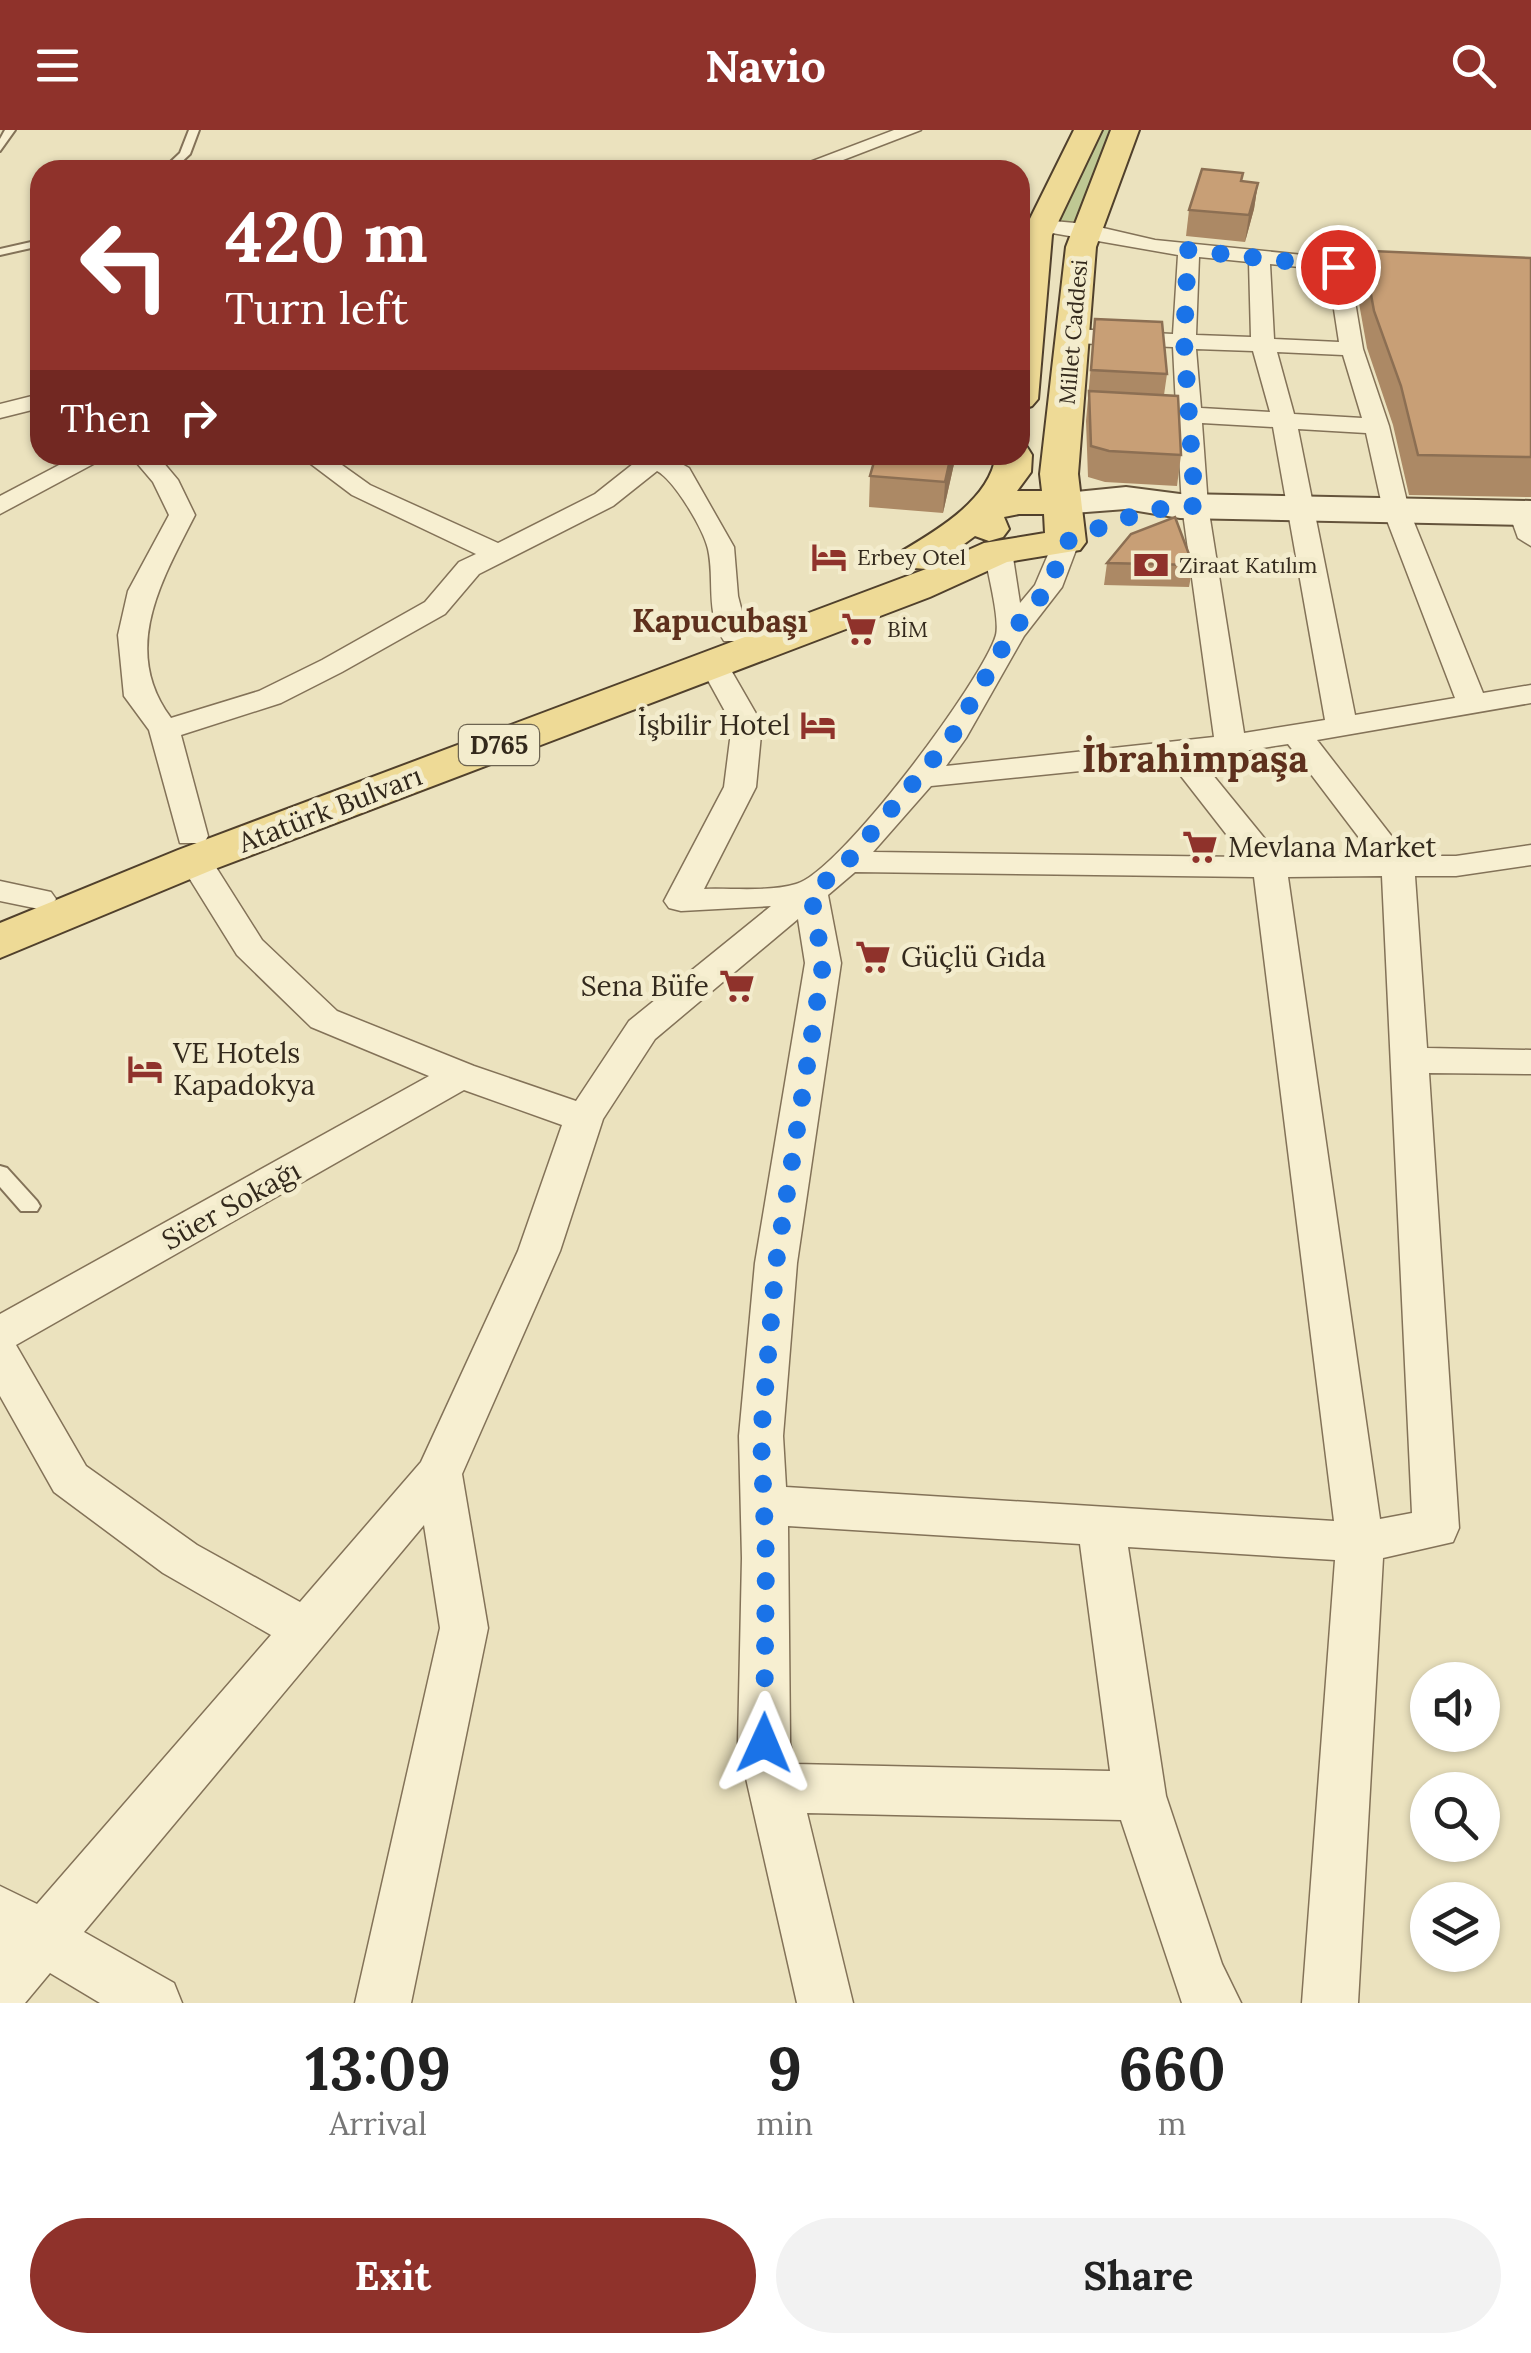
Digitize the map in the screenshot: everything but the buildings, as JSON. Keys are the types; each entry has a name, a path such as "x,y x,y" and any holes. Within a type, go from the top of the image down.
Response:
{"main road":[{"name":"Millet Caddesi","path":"1030,234 1088,130"},
{"name":"Millet Caddesi","path":"1066,542 1060,502 1075,410 1072,336 1083,239 1125,130"},
{"path":"990,531 1013,465"},
{"path":"990,531 1013,504 1060,502"},
{"path":"990,531 1066,542"},
{"name":"Atatürk Bulvarı","path":"13,902 194,848 724,649 916,588 990,531"},
{"name":"Atatürk Bulvarı","path":"0,942 194,848"}],"street":[{"path":"835,160 912,130"},
{"path":"1030,234 1338,267 1435,273"},
{"path":"1188,250 1184,341 1192,415 1187,506 1230,743"},
{"path":"1259,258 1263,345 1284,420 1342,729"},
{"path":"1338,267 1352,349 1377,426 1396,510 1472,704"},
{"path":"1072,336 1352,349"},
{"path":"0,411 30,404"},
{"path":"1138,412 1377,426"},
{"path":"0,506 79,465"},
{"path":"152,465 165,480 182,515 142,591 132,635 139,696 164,730 194,848 250,948 324,1019 461,1075 584,1118"},
{"path":"326,465 361,490 496,553"},
{"path":"164,730 270,697 332,666 434,608 469,568 604,500 645,465"},
{"path":"668,465 680,474 721,547 724,649 747,724 740,787 680,901 811,894"},
{"path":"1060,502 1126,498 1187,506 1396,510 1528,521"},
{"path":"0,1989 22,1925 306,1630 439,1474 539,1250 584,1118 642,1030 847,862 922,777 951,738 1011,633 1048,588 1066,542 1110,523 1187,506"},
{"path":"990,531 1011,633"},
{"path":"922,777 1015,772 1178,752 1342,729 1531,694"},
{"path":"764,1505 1360,1542 1436,1528 1398,867 1297,735"},
{"path":"1178,752 1270,867 1360,1542 1330,2003"},
{"path":"847,862 1398,867 1456,866 1531,856"},
{"path":"811,894 823,964 776,1263 761,1436 764,1743 824,2003"},
{"path":"1409,1060 1531,1062"},
{"name":"Süer Sokağı","path":"0,1334 461,1075"},
{"path":"0,1357 70,1479 180,1559 306,1630"},
{"path":"383,2003 464,1628 439,1474"},
{"path":"1101,1526 1140,1796 1198,1977 1213,2003"},
{"path":"774,1788 1140,1796"},
{"path":"22,1925 154,2003"}],"lane":[{"path":"0,148 10,130"},
{"path":"178,160 185,154 194,130"},
{"path":"0,252 30,245"},
{"path":"0,1173 29,1206"}],"green space":[{"path":"1099,130 1112,130 1074,224 1055,222"}],"place":[{"name":"Erbey Otel","path":"829,557"},
{"name":"Ziraat Katılım","path":"1151,565"},
{"name":"BİM","path":"859,629"},
{"name":"İşbilir Hotel","path":"818,725"},
{"name":"Mevlana Market","path":"1200,847"},
{"name":"Güçlü Gıda","path":"873,957"},
{"name":"Sena Büfe","path":"737,986"},
{"name":"VE Hotels Kapadokya","path":"145,1069"}],"district":[{"name":"Kapucubaşı","path":"720,620"},
{"name":"İbrahimpaşa","path":"1195,758"}],"route":[{"path":"764,1743 766,1558 761,1436 776,1263 823,964 811,894 847,862 951,738 1011,633 1048,588 1066,542 1110,523 1195,506 1192,415 1184,341 1188,250 1338,267"}]}
